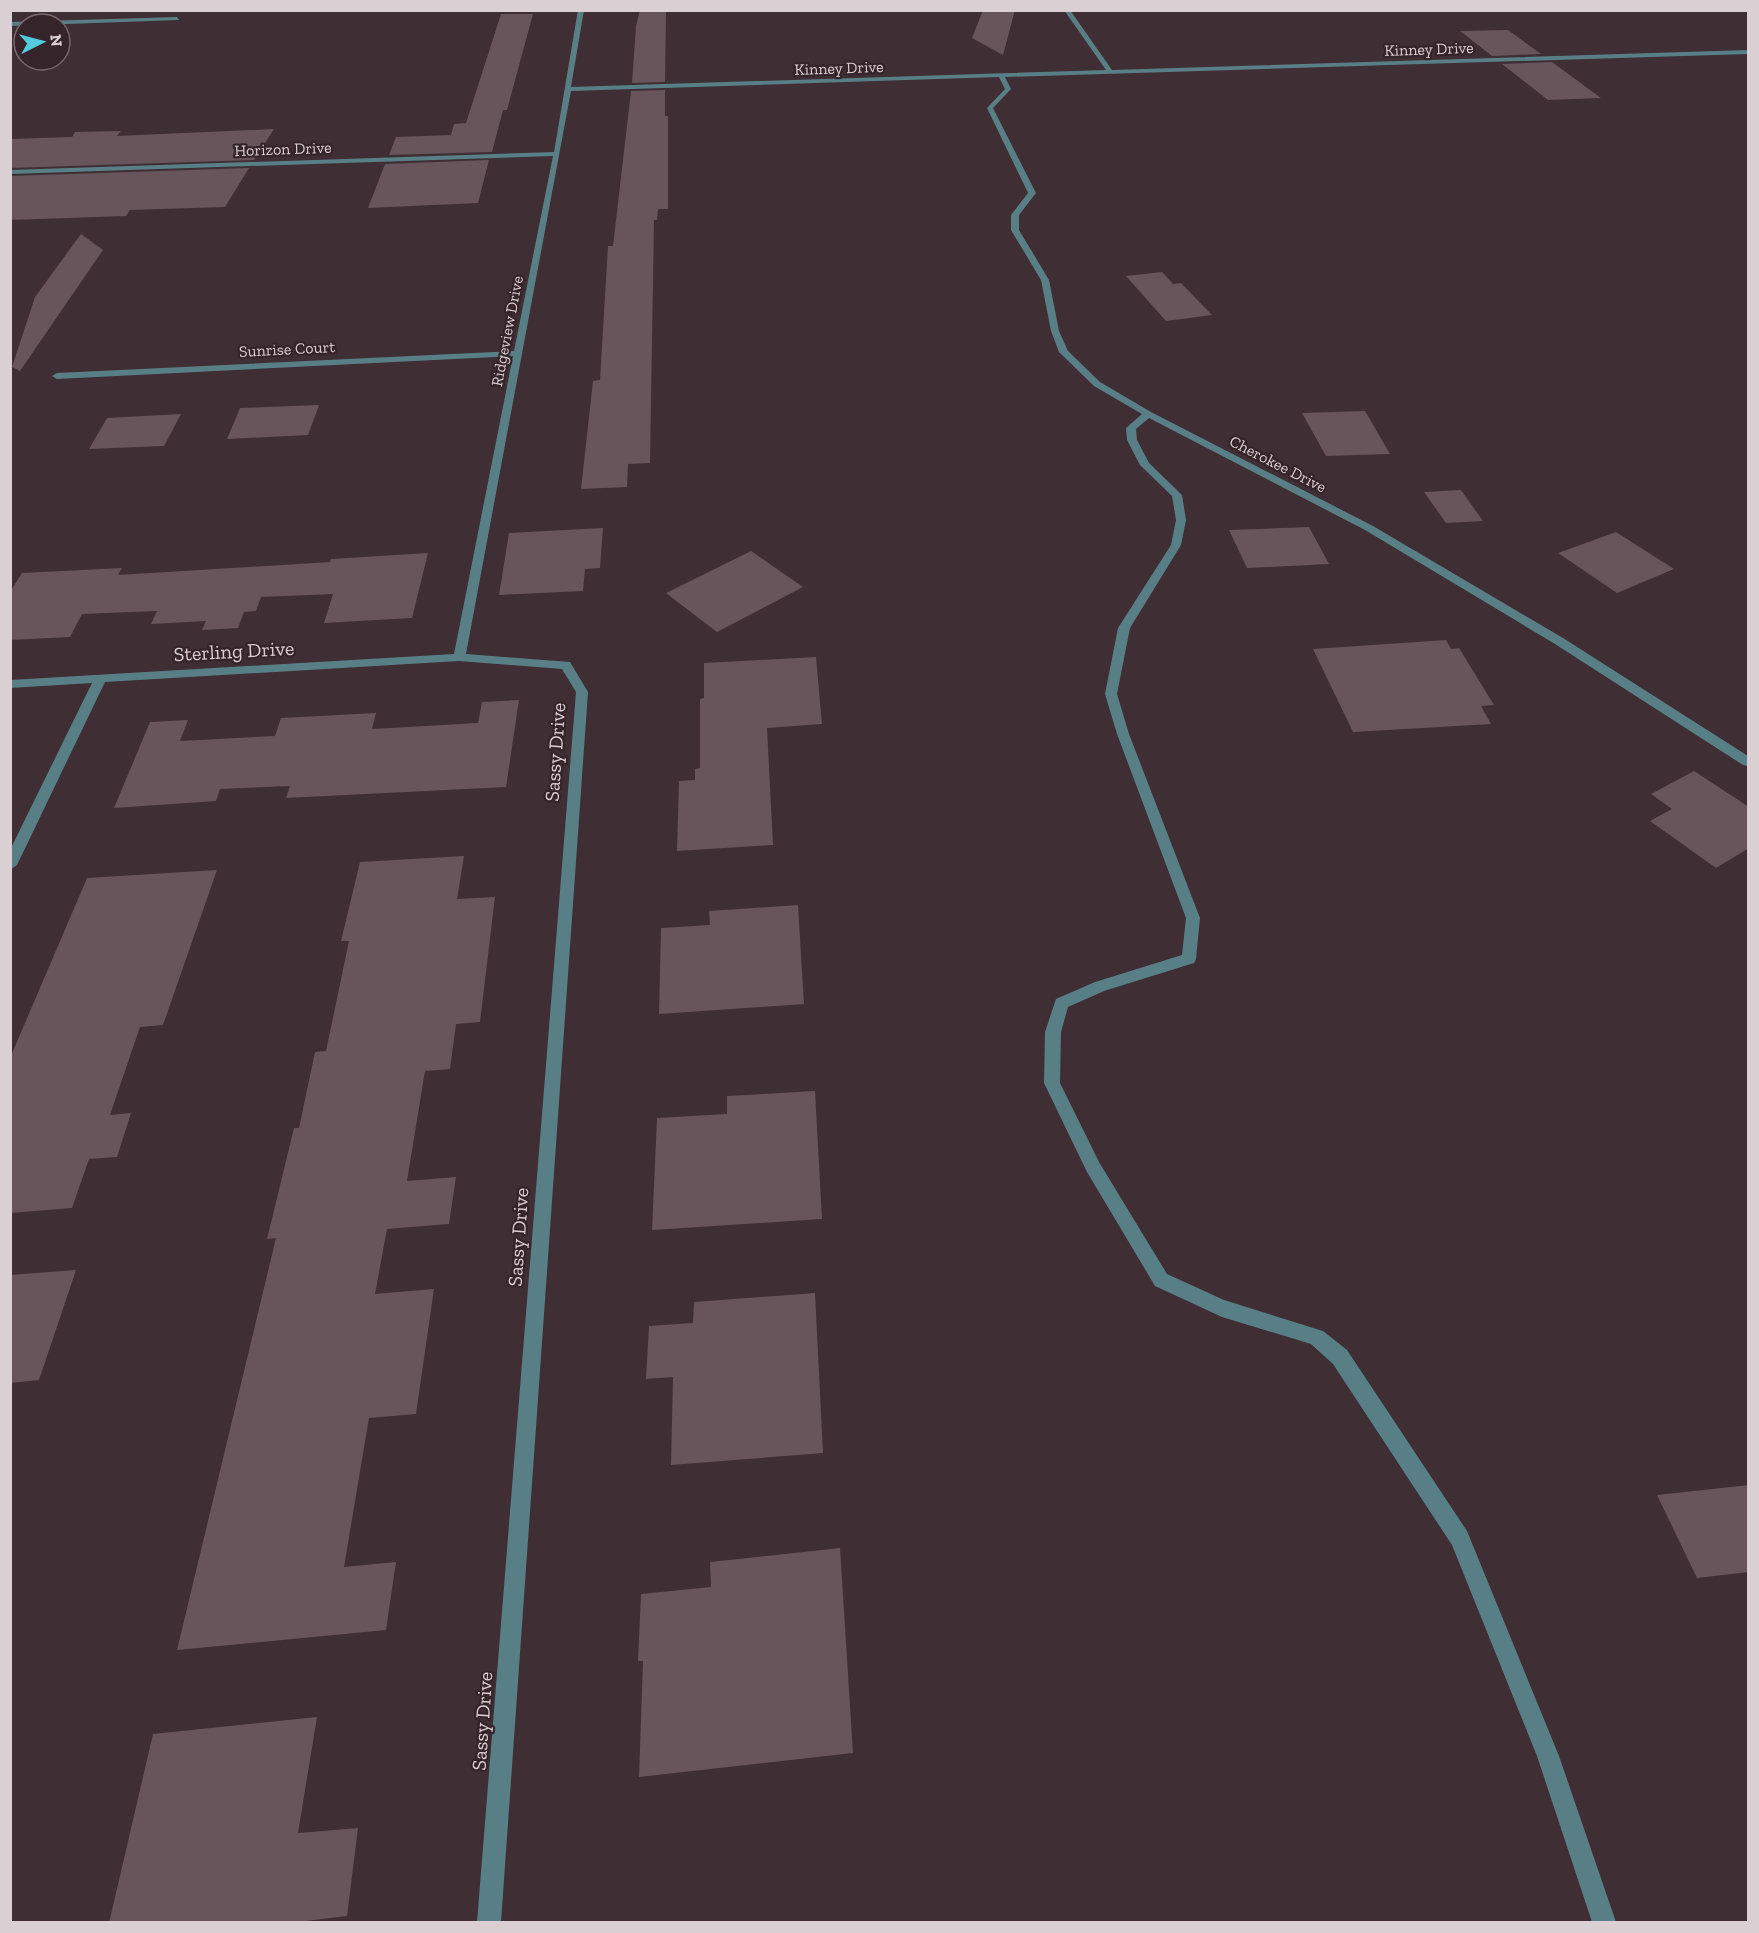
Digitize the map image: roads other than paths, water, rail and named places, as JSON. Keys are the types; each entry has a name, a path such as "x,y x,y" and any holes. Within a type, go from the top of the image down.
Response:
{"street":[{"name":"Ridgeview Drive","path":"459,657 557,153 581,10"},
{"path":"1067,10 1111,73"},
{"path":"10,24 177,19"},
{"name":"Kinney Drive","path":"567,89 1749,52"},
{"name":"Cherokee Drive","path":"1002,77 1008,89 990,108 1032,193 1015,215 1015,230 1045,280 1055,331 1064,352 1082,372 1096,384 1148,414 1368,528 1559,641 1749,762"},
{"name":"Horizon Drive","path":"10,172 557,153"},
{"name":"Sunrise Court","path":"57,376 519,353"},
{"path":"1148,414 1131,428 1132,441 1144,465 1177,495 1181,520 1176,545 1124,628 1111,694 1123,734 1193,918 1189,959 1100,986 1061,1003 1053,1032 1052,1083 1093,1167 1161,1280 1222,1308 1316,1337 1340,1357 1460,1538 1548,1756 1604,1923"},
{"name":"Sterling Drive","path":"10,684 459,657"},
{"name":"Sassy Drive","path":"459,657 566,665 582,692 489,1923"},
{"path":"10,865 101,678"}]}
